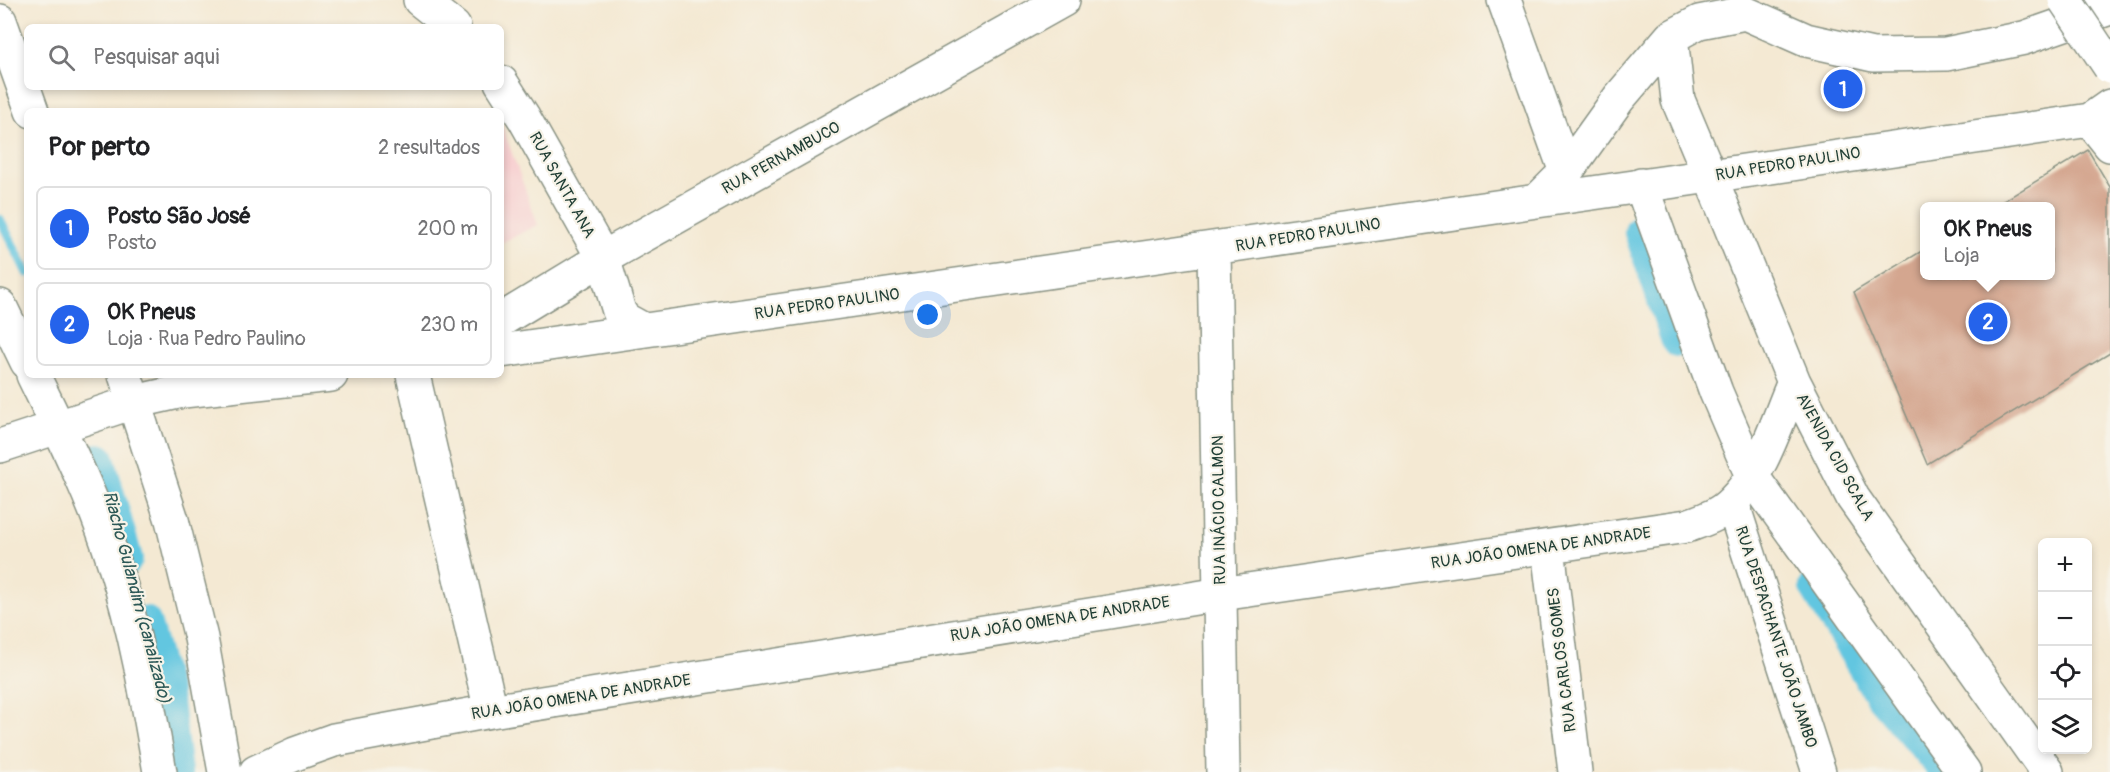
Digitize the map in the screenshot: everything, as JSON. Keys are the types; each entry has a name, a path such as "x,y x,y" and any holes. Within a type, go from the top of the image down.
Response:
{"main road":[{"path":"420,0 450,24"},
{"name":"RUA PERNAMBUCO","path":"504,318 603,258 1063,0"},
{"path":"1504,0 1566,172"},
{"path":"2065,0 2110,67"},
{"path":"1538,200 1566,172 1619,98 1671,37 1735,6 1806,40 1873,55 1946,54 2024,38 2110,8"},
{"path":"0,21 24,88"},
{"name":"AVENIDA CID SCALA","path":"1671,37 1678,100 1794,382 1853,498 2047,772"},
{"name":"RUA SANTA ANA","path":"504,87 603,258 619,311 624,319 644,330"},
{"path":"25,90 31,108"},
{"path":"2100,113 2110,145"},
{"name":"RUA PEDRO PAULINO","path":"504,351 1710,176 2100,113"},
{"path":"1641,185 1716,392 1752,476 1964,772"},
{"name":"RUA INÁCIO CALMON","path":"1214,249 1223,772"},
{"path":"0,306 24,356"},
{"path":"34,378 88,489 114,563 141,663 160,772"},
{"path":"0,446 58,428 129,389 183,391 303,378"},
{"path":"414,378 491,711"},
{"name":"RUA JOÃO OMENA DE ANDRADE","path":"256,772 295,754 334,740 491,711 1221,594 1687,526 1712,517 1732,502 1752,476 1794,382"},
{"path":"129,389 172,520 201,638 225,772"},
{"name":"RUA DESPACHANTE JOÃO JAMBO","path":"1732,502 1819,772"},
{"name":"RUA CARLOS GOMES","path":"1548,548 1575,772"}],"shaded area":[{"path":"504,131 538,225 504,242"}],"building":[{"path":"2088,150 2110,187 2110,353 1927,464 1854,292 1920,252 1920,280 2055,280 2055,202 2002,202"}],"waterway":[{"name":"Riacho Gulandim (canalizado)","path":"0,219 24,267"},
{"path":"1640,232 1677,341"},
{"name":"Riacho Gulandim (canalizado)","path":"99,459 127,559"},
{"path":"1815,587 1880,695 1946,772"},
{"name":"Riacho Gulandim (canalizado)","path":"145,622 166,695 176,772"}],"place":[{"name":"Posto São José","path":"1843,89"},
{"name":"OK Pneus","path":"1988,322"}]}
